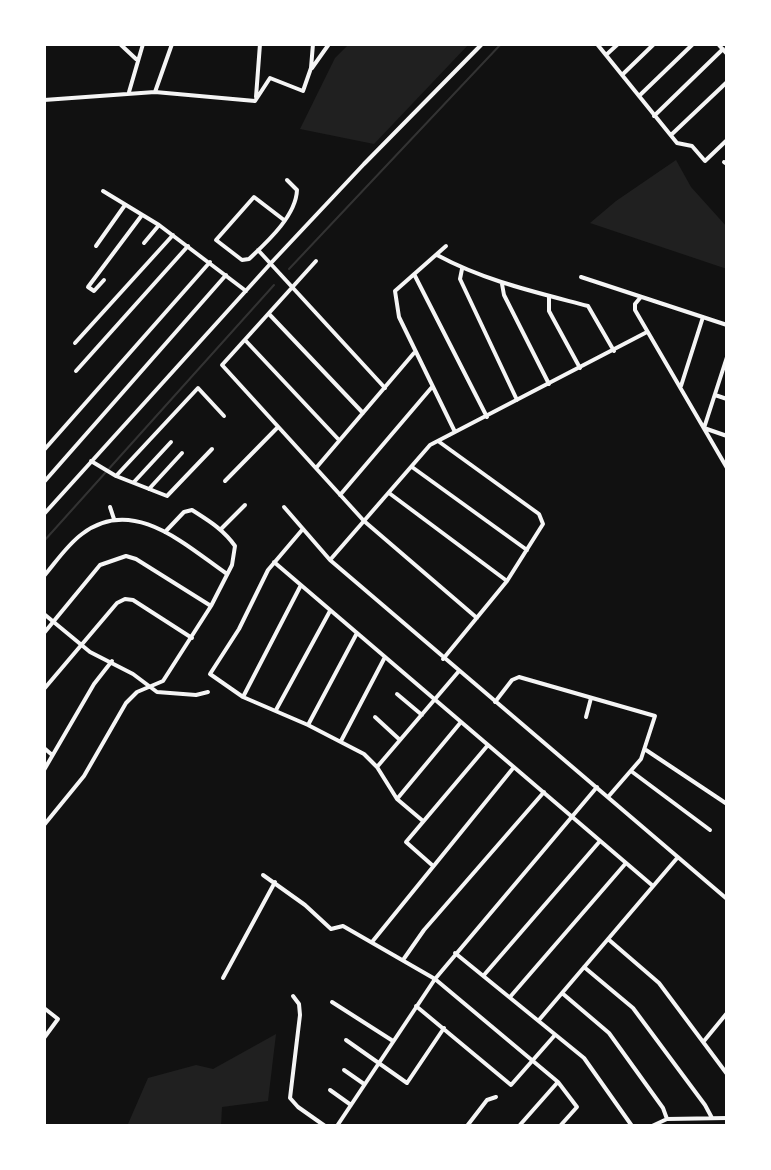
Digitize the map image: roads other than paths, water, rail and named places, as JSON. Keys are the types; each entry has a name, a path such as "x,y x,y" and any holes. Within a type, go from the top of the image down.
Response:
{"street":[{"path":"120,44 136,59"},
{"path":"129,92 136,59 143,44"},
{"path":"155,92 172,44"},
{"path":"255,101 260,44"},
{"path":"255,101 270,78 303,91 311,68 313,44"},
{"path":"311,68 329,44"},
{"path":"44,514 94,463 271,263 482,44"},
{"path":"597,44 677,143 692,146 705,161 727,140"},
{"path":"606,55 618,44"},
{"path":"622,75 654,44"},
{"path":"639,96 693,44"},
{"path":"654,116 725,51 718,44"},
{"path":"670,136 727,82"},
{"path":"44,100 155,92 255,101"},
{"path":"284,220 254,197 216,240 246,261 284,220 299,193 287,180"},
{"path":"103,191 159,225 246,291"},
{"path":"96,246 125,205"},
{"path":"104,280 94,291 88,287 142,215"},
{"path":"144,243 159,225"},
{"path":"75,343 173,235"},
{"path":"76,371 188,246"},
{"path":"446,246 395,291 399,317 414,353 455,432"},
{"path":"258,250 385,388"},
{"path":"437,255 462,269 502,284 588,306 614,351"},
{"path":"316,261 222,365 364,521 477,618"},
{"path":"44,450 210,262"},
{"path":"462,269 460,279 517,400"},
{"path":"414,274 487,417"},
{"path":"44,482 226,275"},
{"path":"581,277 727,325"},
{"path":"502,284 504,295 549,384"},
{"path":"549,296 549,311 580,368"},
{"path":"640,298 634,307 727,468"},
{"path":"269,314 363,413"},
{"path":"681,386 703,317"},
{"path":"330,560 430,445 647,332"},
{"path":"245,340 340,440"},
{"path":"316,468 414,353"},
{"path":"704,428 727,360"},
{"path":"340,495 433,386"},
{"path":"116,476 198,388 224,416"},
{"path":"715,395 727,399"},
{"path":"225,481 278,427"},
{"path":"704,428 727,436"},
{"path":"438,441 539,514 543,524 507,581 443,659"},
{"path":"134,482 171,442"},
{"path":"94,463 116,476 170,495 212,449"},
{"path":"149,489 182,453"},
{"path":"411,466 527,550"},
{"path":"389,493 507,581"},
{"path":"221,529 245,505"},
{"path":"110,507 114,519"},
{"path":"284,507 330,560 727,899"},
{"path":"44,825 84,776 126,703 137,692 163,681 192,638 228,574 235,546 221,529 188,510 165,532"},
{"path":"44,576 83,532 114,519 136,519 165,532 228,574"},
{"path":"302,530 274,562 239,629 210,674 243,697 364,754 377,767 397,799 423,821"},
{"path":"44,633 100,565 126,556 136,559 211,606"},
{"path":"274,562 653,886"},
{"path":"243,697 301,585"},
{"path":"44,689 117,603 125,599 133,600 192,638"},
{"path":"276,710 330,610"},
{"path":"44,614 81,646 112,661 150,687 167,694 196,695 208,692"},
{"path":"308,725 357,633"},
{"path":"341,741 385,657"},
{"path":"44,770 94,684 112,661"},
{"path":"377,767 459,671"},
{"path":"495,702 512,680 519,677 655,716 646,750 608,797"},
{"path":"397,694 422,715"},
{"path":"586,717 591,698"},
{"path":"375,717 400,740"},
{"path":"397,799 461,722"},
{"path":"432,865 406,842 488,745"},
{"path":"44,748 51,754"},
{"path":"646,750 727,804"},
{"path":"371,942 514,767"},
{"path":"631,771 710,830"},
{"path":"337,1126 435,979 597,787"},
{"path":"403,960 424,930 544,792"},
{"path":"483,976 600,841"},
{"path":"539,1020 678,857"},
{"path":"510,997 626,863"},
{"path":"263,875 331,929 343,926 435,979 558,1082 577,1107 560,1126"},
{"path":"223,978 275,882"},
{"path":"608,939 659,983 726,1070"},
{"path":"455,953 584,1058 632,1126"},
{"path":"584,967 633,1008 712,1118"},
{"path":"562,993 609,1033 663,1108 667,1119"},
{"path":"293,996 299,1004 300,1015 290,1098 325,1126"},
{"path":"332,1002 393,1041"},
{"path":"416,1006 511,1085 556,1034"},
{"path":"44,1008 58,1019 44,1038"},
{"path":"704,1041 727,1013"},
{"path":"346,1040 407,1083 444,1028"},
{"path":"344,1070 364,1084"},
{"path":"519,1126 558,1082"},
{"path":"330,1090 351,1105"},
{"path":"467,1126 487,1100 496,1097"},
{"path":"652,1126 667,1119 727,1118"}],"waterway":[{"path":"289,269 501,44"},
{"path":"44,541 274,285"}]}
